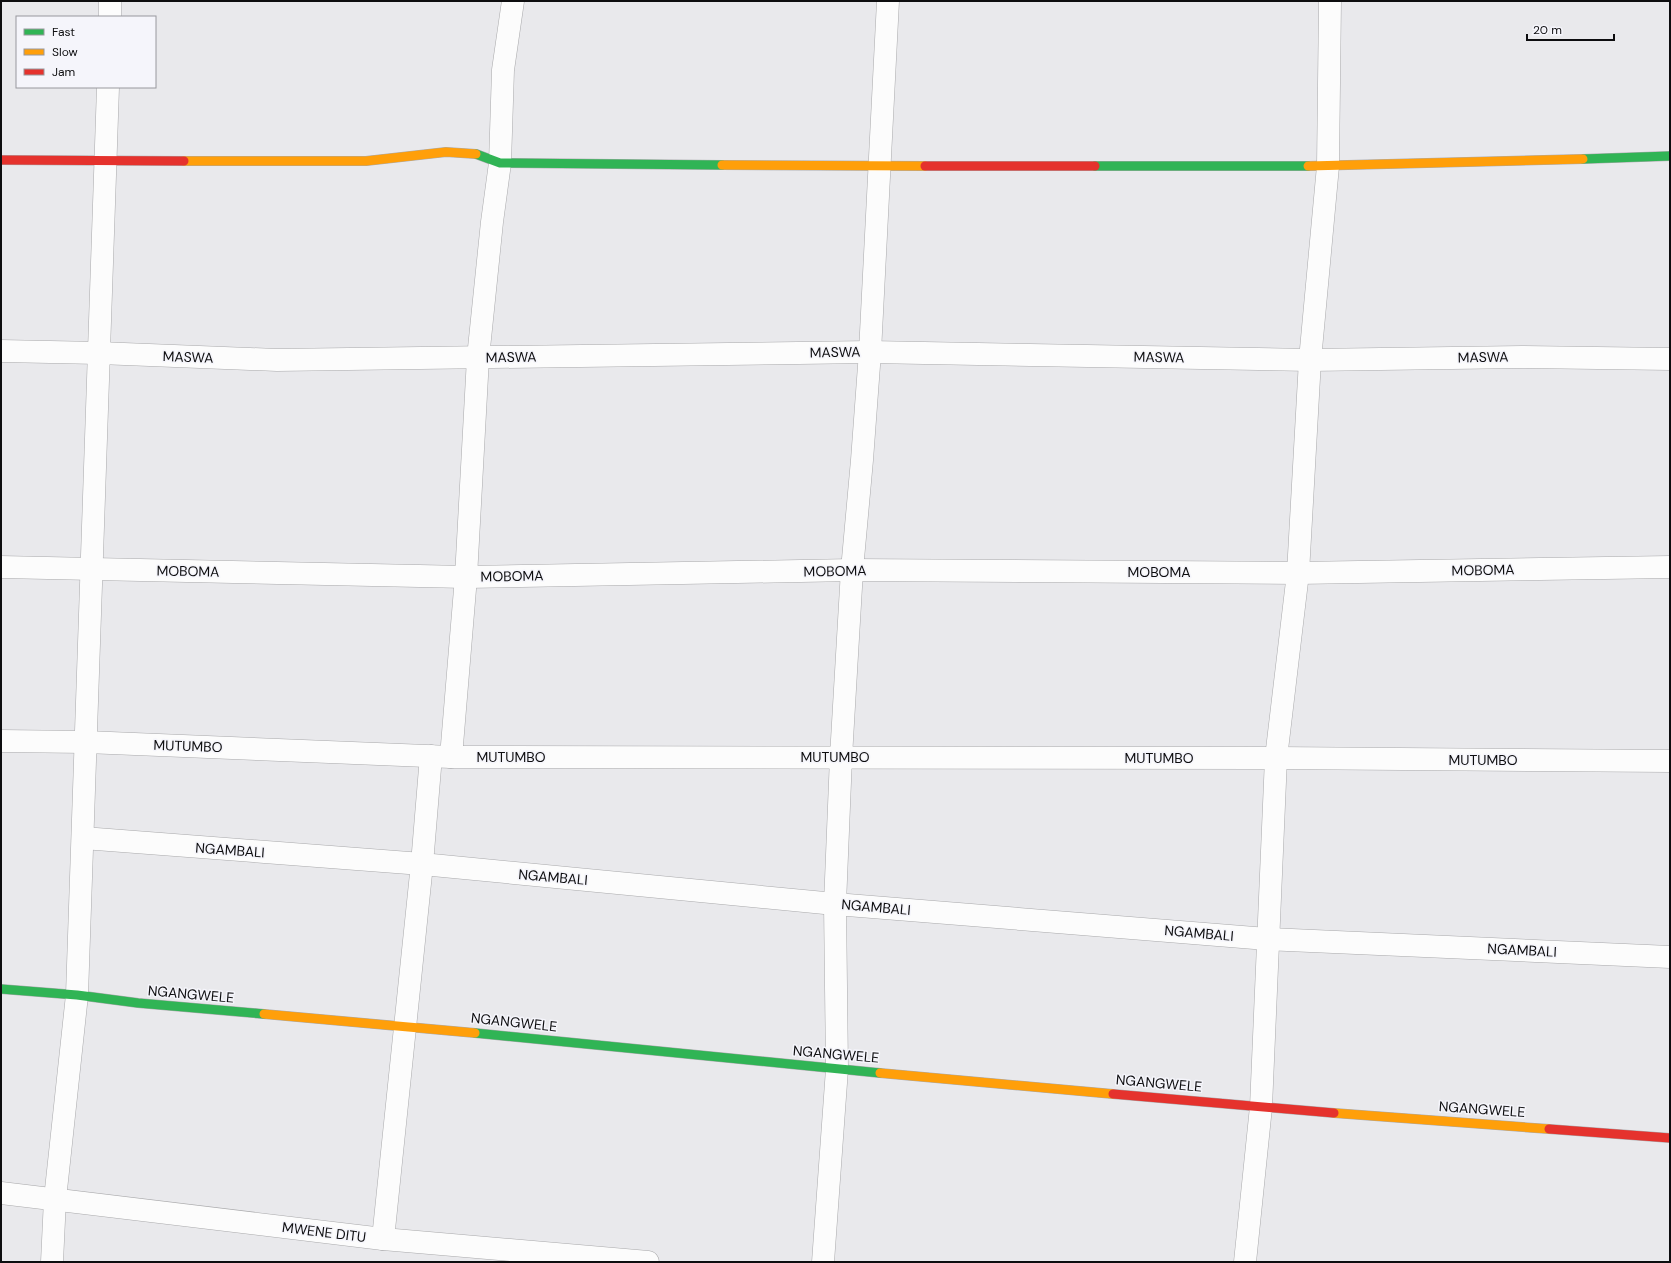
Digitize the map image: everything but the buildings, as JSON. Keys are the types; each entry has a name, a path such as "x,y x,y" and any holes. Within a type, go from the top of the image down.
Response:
{"street":[{"path":"110,1 110,16"},
{"path":"383,1239 422,864 441,756 466,577 478,358 492,222 500,163 503,70 513,1"},
{"path":"823,1262 837,1069 835,904 841,757 852,570 870,352 888,1"},
{"path":"1245,1262 1261,1106 1276,758 1298,573 1310,360 1328,166 1330,1"},
{"path":"52,1262 55,1200 77,995 91,569 107,161 108,88"},
{"path":"1,160 376,161 456,152 473,153 500,163 879,166 1328,166 1670,156"},
{"name":"MASWA","path":"1,352 100,353 277,360 870,352 1310,360 1522,357 1670,359"},
{"name":"MOBOMA","path":"1,566 466,577 852,570 1298,573 1670,567"},
{"name":"MUTUMBO","path":"1,742 86,742 441,756 1276,758 1670,761"},
{"name":"NGAMBALI","path":"83,838 422,864 835,904 1267,939 1670,957"},
{"name":"NGANGWELE","path":"1,989 77,995 138,1003 405,1026 837,1069 1261,1106 1670,1138"},
{"name":"MWENE DITU","path":"1,1193 383,1239 648,1262"}],"traffic: fast":[{"path":"476,154 500,163 722,165"},
{"path":"1583,159 1670,156"},
{"path":"1095,166 1308,166"},
{"path":"1,989 77,995 138,1003 264,1014"},
{"path":"475,1033 880,1073"}],"traffic: slow":[{"path":"184,161 366,161 446,152 476,154"},
{"path":"1308,166 1583,159"},
{"path":"722,165 925,166"},
{"path":"264,1014 475,1033"},
{"path":"880,1073 1113,1094"},
{"path":"1334,1113 1549,1129"}],"traffic: jam":[{"path":"1,160 184,161"},
{"path":"925,166 1095,166"},
{"path":"1113,1094 1334,1113"},
{"path":"1549,1129 1670,1138"}]}
